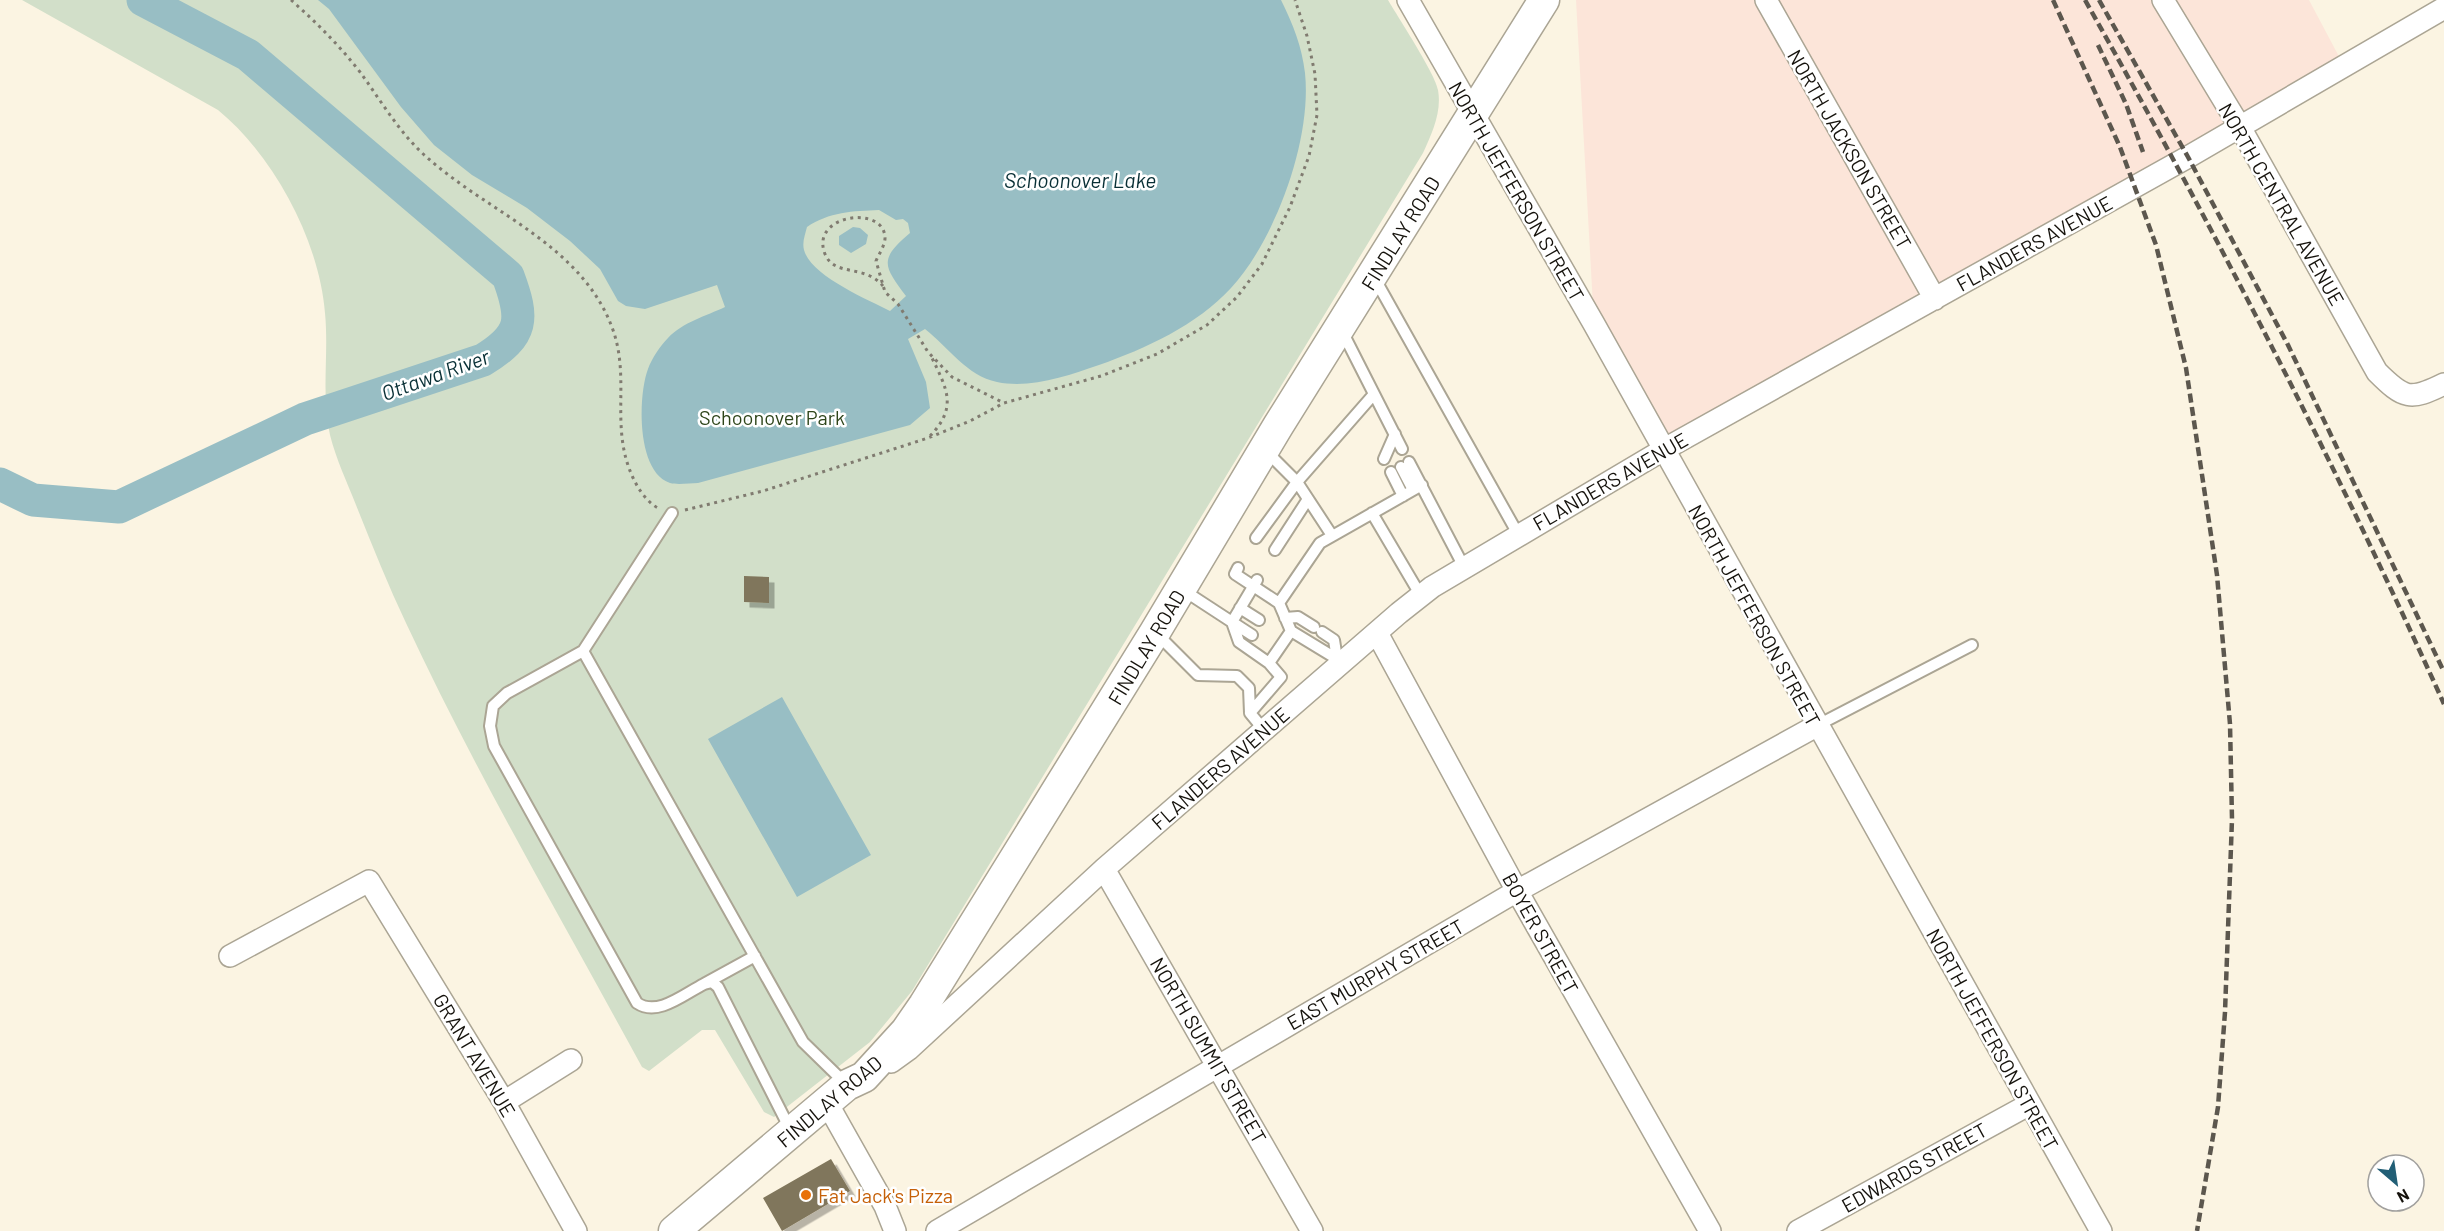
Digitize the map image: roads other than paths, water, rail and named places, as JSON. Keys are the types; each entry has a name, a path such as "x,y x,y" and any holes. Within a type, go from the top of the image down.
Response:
{"main road":[{"name":"FINDLAY ROAD","path":"674,1231 846,1088 906,1031 1544,0"}],"street":[{"name":"NORTH JEFFERSON STREET","path":"1408,0 2101,1231"},
{"name":"NORTH JACKSON STREET","path":"1766,0 1935,299"},
{"name":"NORTH CENTRAL AVENUE","path":"2163,0 2240,127 2377,372 2400,393 2411,397 2444,384"},
{"name":"FLANDERS AVENUE","path":"846,1088 909,1049 1104,869 1264,730 1339,661 1377,633 1420,596 1518,534 1663,450 2240,127 2444,8"},
{"name":"BOYER STREET","path":"1377,633 1517,891 1710,1231"},
{"name":"EAST MURPHY STREET","path":"938,1231 1517,891 1818,725"},
{"name":"NORTH SUMMIT STREET","path":"1104,869 1219,1065 1312,1231"},
{"name":"GRANT AVENUE","path":"230,956 369,880 504,1102 576,1231"},
{"path":"504,1102 571,1060"},
{"path":"846,1088 895,1231"},
{"name":"EDWARDS STREET","path":"1798,1231 2030,1104"}],"lane":[{"path":"1374,276 1518,534"},
{"path":"1341,328 1395,434 1396,449 1384,459"},
{"path":"1256,538 1297,482 1374,394"},
{"path":"1265,450 1297,482 1331,534"},
{"path":"1413,490 1401,467 1413,490 1464,567"},
{"path":"1279,603 1320,543 1331,534 1413,490"},
{"path":"1275,549 1308,499"},
{"path":"672,513 583,651 507,693 493,706 490,726 494,746 637,1003 646,1009 658,1008 755,956"},
{"path":"1372,513 1420,596"},
{"path":"1238,568 1235,574 1255,582 1279,603 1285,618 1285,633 1272,649 1269,663"},
{"path":"1250,713 1281,677 1269,663 1239,642 1232,622 1255,582"},
{"path":"1181,589 1252,635"},
{"path":"1240,608 1259,620"},
{"path":"1285,618 1298,617 1335,640 1339,661"},
{"path":"1155,632 1198,675 1237,676 1250,688 1250,713 1264,730"},
{"path":"1285,633 1339,661"},
{"path":"1818,725 1972,645"},
{"path":"583,651 803,1042 846,1088"},
{"path":"704,984 712,982 718,987 792,1132"}],"water":[{"name":"Schoonover Lake","path":"318,0 1281,0 1304,63 1306,99 1303,128 1288,187 1263,243 1231,288 1202,313 1170,334 1134,351 1074,373 1035,383 1010,384 986,379 976,374 925,329 908,339 926,382 930,408 910,425 698,483 673,484 659,476 645,449 642,432 642,396 645,381 654,356 674,332 725,307 717,285 645,309 626,306 618,301 600,269 570,241 527,208 472,175 434,145 401,107 329,9","holes":["879,210 896,220 903,219 908,223 910,233 893,250 888,263 889,270 906,296 890,311 828,278 809,260 804,250 807,227 833,215"]},
{"path":"853,227 860,228 868,235 866,244 851,253 839,245 839,236"},
{"path":"782,697 871,855 797,897 708,739"}],"waterway":[{"name":"Ottawa River","path":"0,484 33,500 119,507 305,419 483,360 506,342 517,325 517,304 508,276 248,55 143,0"}],"railway":[{"path":"2053,0 2120,147 2156,245 2186,368 2217,575 2230,724 2232,819 2225,1012 2218,1107 2197,1231"},
{"path":"2085,0 2181,173 2317,436 2444,704"},
{"path":"2099,0 2188,157 2288,345 2444,672"},
{"path":"2098,45 2126,104 2143,152"}],"place":[{"name":"Fat Jack's Pizza","path":"806,1195"}],"park label":[{"name":"Schoonover Park","path":"772,417"}]}
